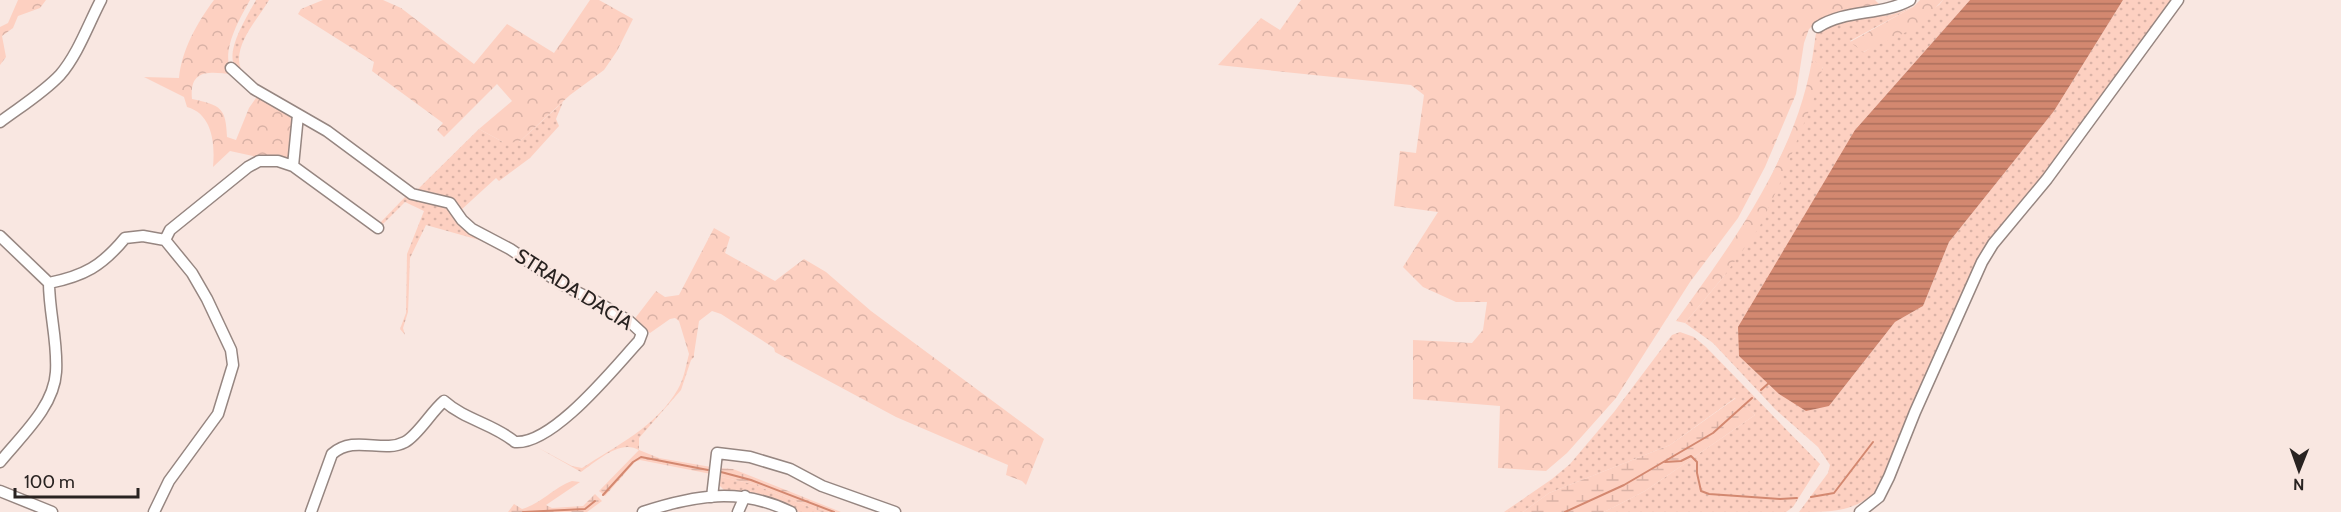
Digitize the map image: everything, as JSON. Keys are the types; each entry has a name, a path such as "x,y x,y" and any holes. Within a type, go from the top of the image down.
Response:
{"street":[{"path":"0,122 48,86 61,73 76,51 101,0"},
{"path":"1818,27 1834,19 1900,6 1910,0"},
{"path":"1860,512 1879,497 1889,477 1915,412 1982,262 1993,244 2047,179 2178,0"},
{"path":"231,68 254,89 298,115 293,166"},
{"name":"STRADA DACIA","path":"298,115 327,131 412,194 450,203 462,220 472,229 510,249 563,285 629,321 639,329 641,337 588,399 531,440 515,442 506,434 453,410 444,401 406,442 389,445 352,445 338,449 332,454 311,512"},
{"path":"165,240 170,230 248,167 267,160 278,160 293,166 378,228"},
{"path":"0,236 49,283 57,364 54,386 41,411 0,462"},
{"path":"49,283 87,273 108,257 125,238 142,236 165,240 192,273 231,350 233,365 218,414 169,481 154,512"},
{"path":"712,496 717,453 732,453 790,470 822,486 895,512"},
{"path":"0,491 36,510 52,512"},
{"path":"643,512 676,502 712,496 745,496 765,500 791,512"},
{"path":"738,512 745,496"}],"green space":[{"path":"18,0 46,0 40,8 18,16 13,28 2,36 6,57 0,65 0,27 8,23"},
{"path":"214,0 250,0 232,36 228,56 232,74 209,73 198,77 192,89 192,99 210,103 220,109 225,120 227,137 236,140 249,108 258,95 296,117 290,158 287,161 262,155 256,159 253,156 230,151 213,167 213,140 202,116 187,107 184,97 144,77 179,78 183,57 191,37"},
{"path":"256,0 269,0 245,37 239,58 240,68 246,77 271,97 243,78 233,62 236,38"},
{"path":"323,0 383,0 401,8 474,64 507,24 554,53 590,0 599,0 633,19 617,51 604,70 570,95 519,142 503,142 479,129 512,101 497,84 444,137 437,130 443,123 372,71 374,62 298,14 301,9"},
{"path":"1301,0 1875,0 1880,5 1845,10 1821,19 1809,29 1804,43 1796,94 1765,167 1738,218 1690,282 1616,398 1567,453 1546,471 1498,468 1500,406 1413,399 1413,340 1472,343 1483,330 1487,302 1456,302 1423,287 1403,267 1438,212 1394,206 1400,151 1416,153 1424,95 1411,85 1218,65 1261,18 1280,30"},
{"path":"1920,0 1943,0 1915,28 1863,52 1850,42 1913,7"},
{"path":"1943,0 1970,0 1855,130 1829,406 1895,322 1923,306 1949,242 2054,111 2123,0 2172,0 2044,176 2009,217 1876,492 1859,504 1841,510 1799,512 1828,473 1830,465 1818,447 1775,409 1713,343 1685,323 1724,276 1823,67 1812,60 1816,33 1842,20 1890,15 1913,7 1850,41 1864,52 1939,5"},
{"path":"1812,60 1823,66 1816,93 1781,181 1759,228 1724,276 1685,323 1676,321 1740,230 1777,165 1804,96"},
{"path":"563,102 556,119 559,126 530,158 499,181 496,178 461,210 415,192 479,129 503,142 519,142"},
{"path":"407,195 443,202 490,243 426,225 410,258 408,312 403,328 405,335 400,329 406,313 407,254 424,211 405,202 381,226 379,224"},
{"path":"714,228 730,237 725,253 775,281 804,259 826,272 871,311 1044,439 1026,485 1006,475 1008,465 896,417 775,352 774,348 721,314 712,311 699,321 694,354 689,354 679,321 675,318 650,333 633,321 656,291 665,297 679,295"},
{"path":"1680,332 1694,337 1706,347 1820,464 1793,507 1786,512 1604,512 1645,491 1755,415 1735,398 1670,445 1549,493 1523,512 1504,512 1570,464 1614,412 1672,335"},
{"path":"689,354 694,354 694,357 681,390 639,438 639,450 632,447 617,449 601,457 581,472 535,446 572,466 582,468 635,434 659,414 680,385"},
{"path":"1736,398 1755,415 1645,491 1604,512 1523,512 1549,493 1670,445"},
{"path":"639,450 659,458 711,467 711,474 640,460 635,462 605,496 599,491"},
{"path":"718,468 733,469 841,512 822,512 753,484 717,476"},
{"path":"717,476 753,484 822,512 799,512 764,496 726,492 718,484"},
{"path":"572,481 580,482 546,505 552,508 583,506 595,494 602,501 587,512 508,512 514,504 522,509 529,507"}],"shaded area":[{"path":"1970,0 2123,0 2054,111 1949,242 1923,306 1895,322 1829,406 1806,411 1779,394 1739,356 1738,327 1855,130"}],"waterway":[{"path":"1761,390 1770,382"},
{"path":"1565,512 1624,485 1713,433 1752,398"},
{"path":"1811,497 1834,493 1873,442"},
{"path":"1665,462 1681,461 1691,456 1697,462 1701,491 1709,494 1797,498"},
{"path":"603,495 633,462 641,457 708,470"},
{"path":"721,472 751,480 834,512"},
{"path":"523,512 585,509 595,501"}]}
